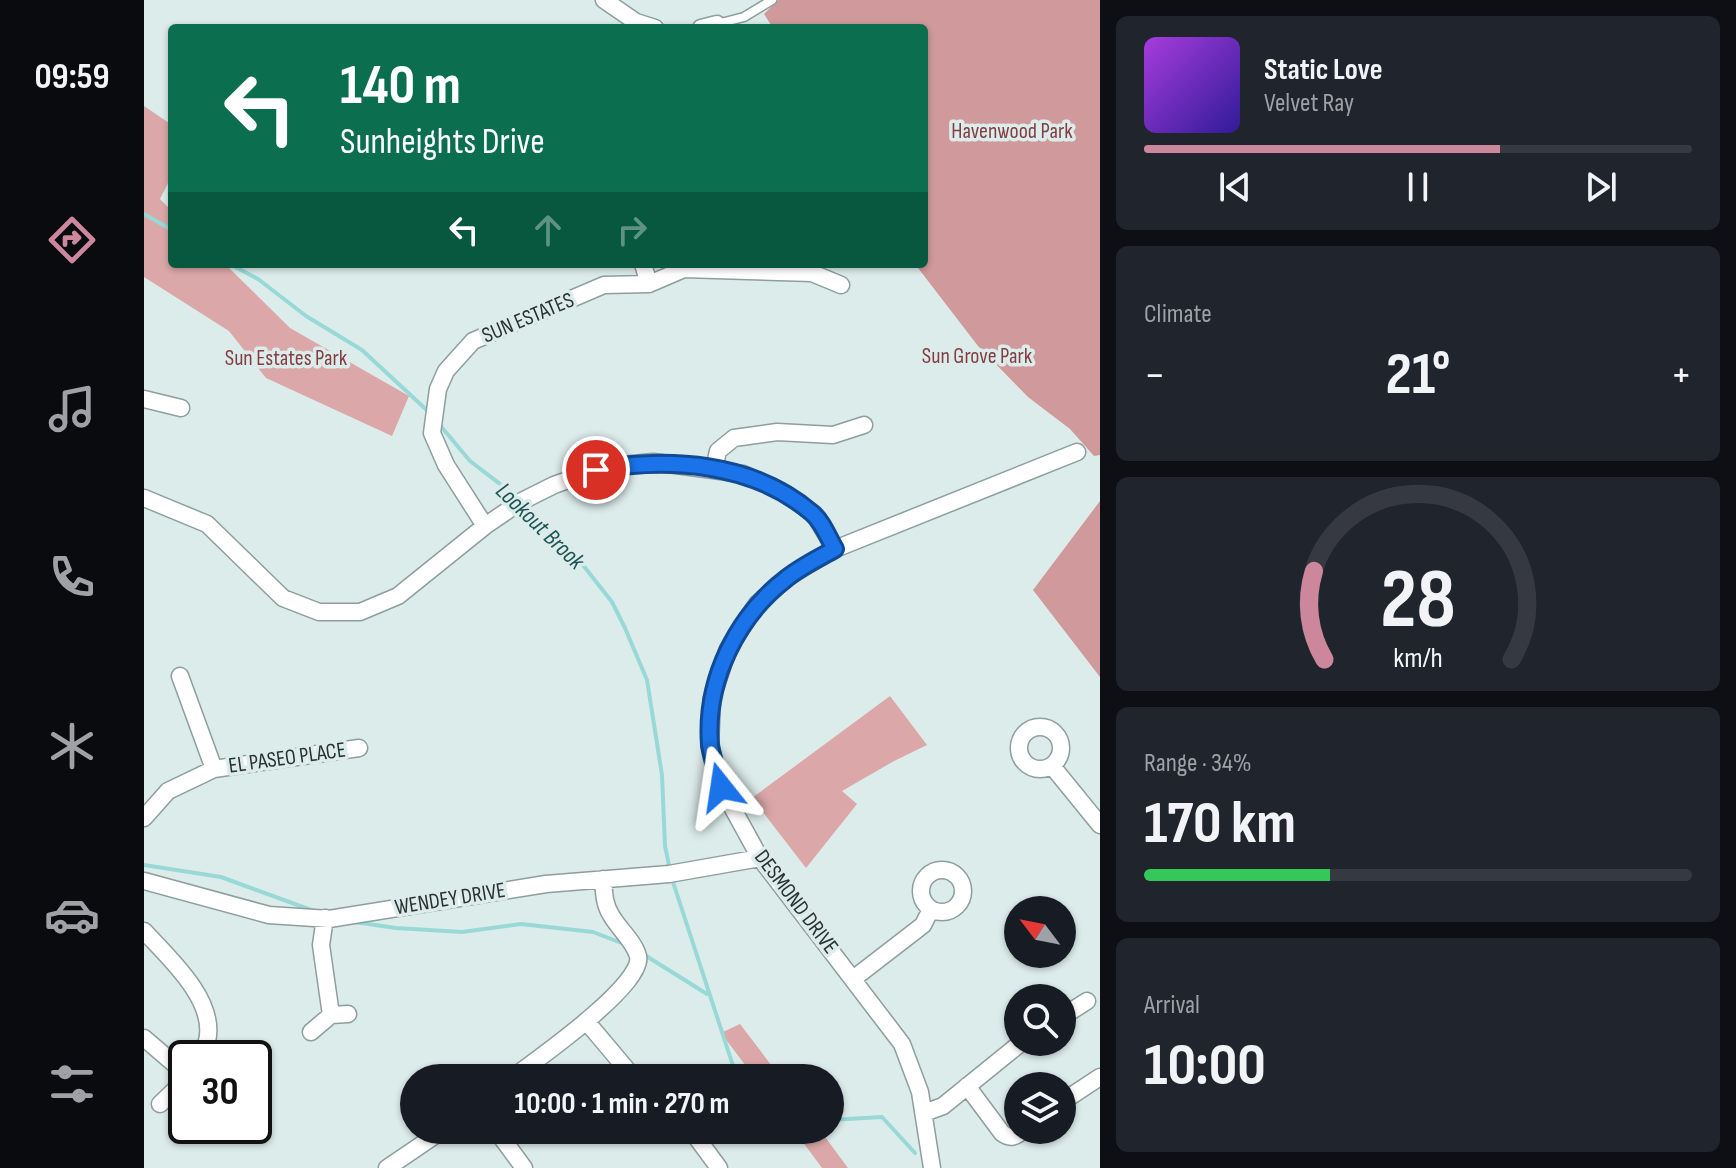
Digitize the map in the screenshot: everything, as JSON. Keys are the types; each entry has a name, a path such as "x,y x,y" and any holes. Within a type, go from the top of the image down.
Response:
{"street":[{"path":"604,0 642,24"},
{"path":"644,268 649,284 684,269 812,273 841,285"},
{"name":"SUN ESTATES","path":"485,526 446,465 432,433 435,405 446,371 473,341 505,326 604,285 649,284"},
{"path":"144,399 181,408"},
{"path":"714,469 718,451 734,438 777,432 833,435 864,425"},
{"name":"DESMOND DRIVE","path":"932,1168 920,1092 902,1044 760,858 721,787 710,746 712,698 728,649 757,604 789,576 835,549 1077,452"},
{"path":"144,498 207,524 283,598 319,612 360,612 398,596 485,526 520,502 554,485 596,470 653,462 743,474 781,491 814,514 835,549"},
{"name":"EL PASEO PLACE","path":"180,676 214,769"},
{"name":"EL PASEO PLACE","path":"144,818 168,791 214,769 359,748"},
{"path":"1052,766 1100,825"},
{"name":"WENDEY DRIVE","path":"144,881 269,915 325,918 546,884 699,870 760,858"},
{"path":"530,1064 586,1021 630,981 638,967 638,956 605,902 603,879"},
{"path":"853,979 923,925 931,909"},
{"path":"311,1032 340,1014 321,945 325,918"},
{"path":"144,931 181,971 205,1009 207,1040"},
{"path":"1076,1008 1087,1001"},
{"path":"586,1021 622,1064"},
{"path":"144,1038 168,1060"},
{"path":"924,1113 943,1106 1004,1056"},
{"path":"1076,1093 1100,1077"},
{"path":"967,1086 1004,1134"},
{"path":"160,1104 168,1096"},
{"path":"387,1168 422,1144"},
{"path":"506,1144 524,1168"},
{"path":"701,1144 719,1168"}],"lane":[{"path":"717,24 744,17 772,0"}],"green space":[{"name":"Havenwood Park","path":"778,0 1100,0 1100,455 1094,456 1070,429 1028,397 978,346 918,268 928,268 928,24 770,24 764,14"},
{"name":"Sun Estates Park","path":"144,106 168,122 168,183 160,199 168,207 168,268 229,268 290,328 409,396 392,436 266,378 229,331 144,277"},
{"path":"1100,501 1100,677 1033,590"},
{"path":"890,696 927,745 842,791 857,804 806,868 752,798"},
{"path":"740,1024 770,1064 744,1064 721,1033"},
{"path":"804,1144 830,1144 848,1168 822,1168"}],"waterway":[{"name":"Lookout Brook","path":"144,214 168,228"},
{"name":"Lookout Brook","path":"237,268 258,279 306,316 362,350 431,414"},
{"name":"Lookout Brook","path":"439,424 470,461 517,497"},
{"name":"Lookout Brook","path":"526,506 568,546 612,602 647,680 662,775 665,846 670,870"},
{"path":"144,865 221,877 314,911"},
{"name":"Lookout Brook","path":"672,879 732,1064"},
{"path":"354,922 462,932 521,924 593,932 624,944"},
{"path":"643,954 707,994"},
{"name":"Lookout Brook","path":"844,1119 882,1117 915,1153"}],"route":[{"path":"596,470 653,462 743,474 781,491 814,514 835,549 789,576 757,604 728,649 712,698 710,746 721,787"}],"park label":[{"name":"Sun Grove Park","path":"977,356"}]}
